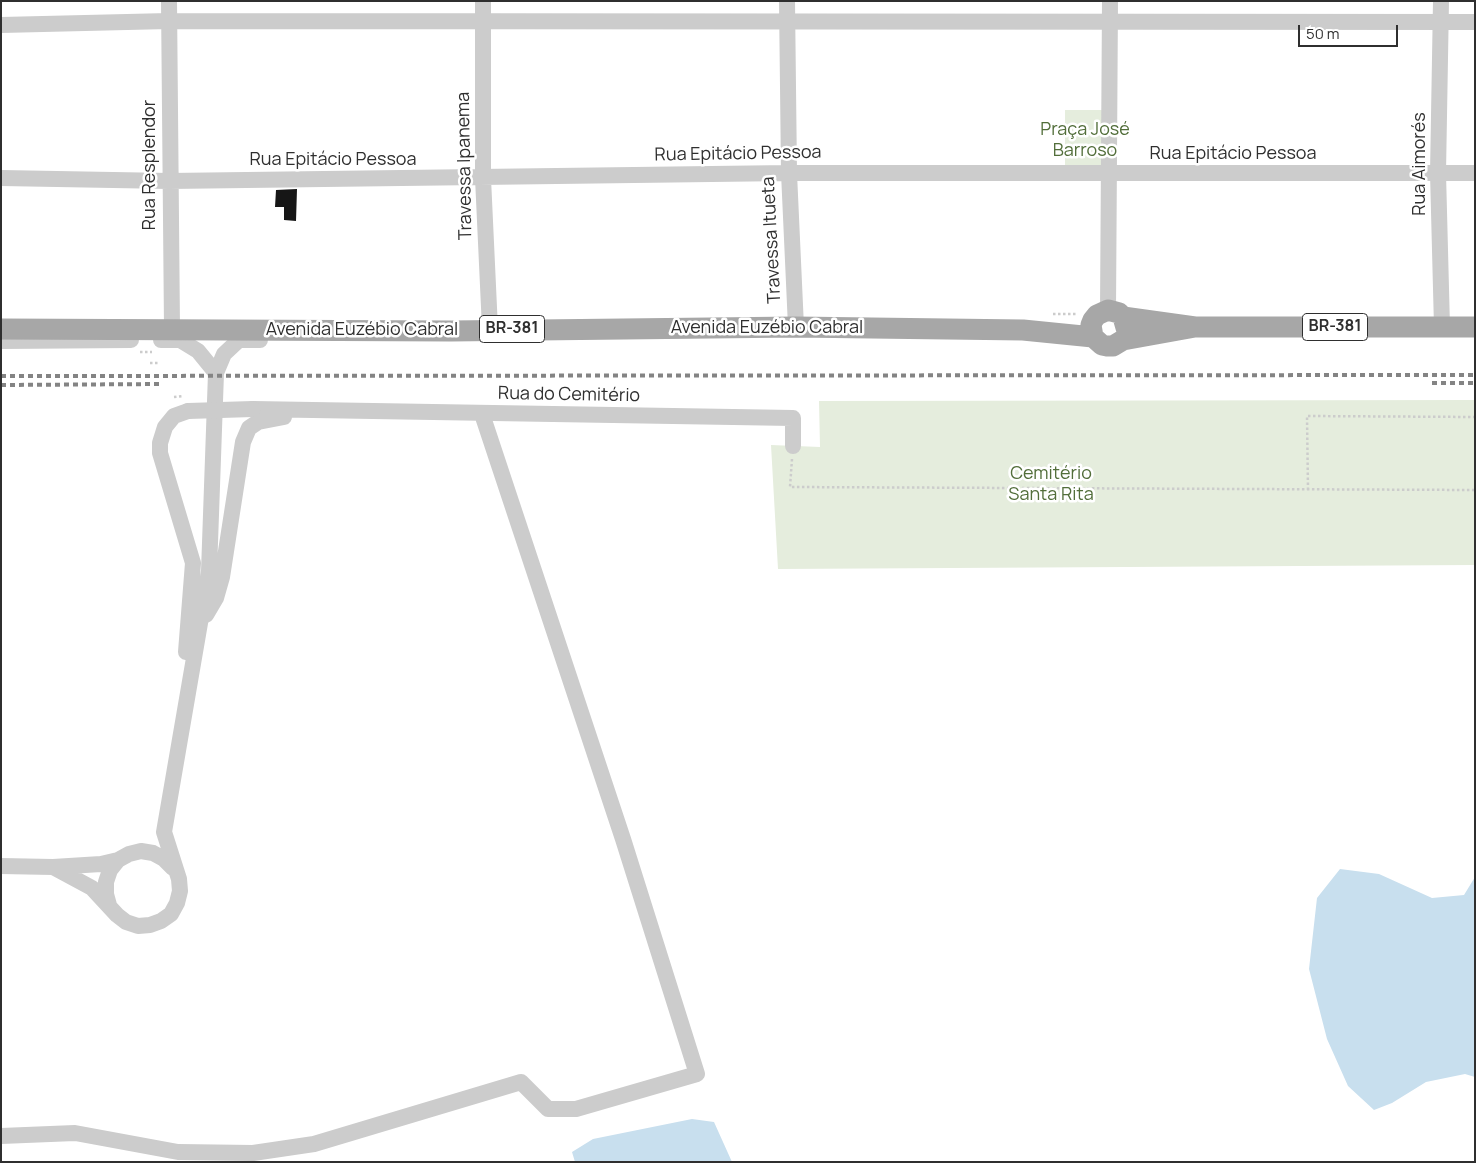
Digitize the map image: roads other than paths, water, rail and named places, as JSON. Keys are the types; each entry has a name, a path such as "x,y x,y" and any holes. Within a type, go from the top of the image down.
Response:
{"main road":[{"name":"Avenida Euzébio Cabral","path":"1104,321 1107,346 1113,346 1123,340 1195,328"},
{"name":"Avenida Euzébio Cabral","path":"1,329 172,328 451,331 490,329 796,327 1024,330 1104,321 1195,328 1475,326"},
{"path":"1104,321 1127,329 1123,340"}],"street":[{"name":"Rua Resplendor","path":"169,1 169,181 172,328"},
{"name":"Travessa Ipanema","path":"483,1 483,178 490,329"},
{"name":"Travessa Itueta","path":"787,1 789,173 796,327"},
{"path":"1104,321 1109,175 1110,1"},
{"name":"Rua Aimorés","path":"1441,1 1438,173 1442,327"},
{"path":"1,25 169,21 1475,22"},
{"name":"Rua Epitácio Pessoa","path":"1,178 169,181 789,173 1109,175 1475,173"},
{"path":"53,867 92,888 121,919 138,926 150,925 161,921 171,914 178,897 178,879 173,868 164,832 209,571 216,373 224,354 239,340 398,339 451,331"},
{"path":"1,341 180,340 198,351 216,373"},
{"name":"Rua do Cemitério","path":"186,704 186,661 193,563 160,453 160,443 165,427 174,416 188,411 253,409 793,418 793,446"},
{"name":"Rua do Cemitério","path":"201,624 216,598 222,577 243,442 250,428 267,419 316,411"},
{"path":"1,1136 75,1133 178,1152 253,1153 314,1144 521,1082 548,1109 576,1109 697,1074 623,840 482,414"},
{"path":"109,906 106,882 110,870 123,857 152,842 164,832"},
{"path":"1,866 53,867 101,864 141,852 153,853 164,859 173,868"}],"water":[{"path":"1340,869 1379,874 1432,898 1464,895 1475,877 1475,1077 1465,1074 1426,1082 1392,1103 1374,1110 1348,1086 1327,1039 1309,969 1317,898"},
{"path":"692,1119 714,1122 732,1162 575,1162 572,1152 593,1139"}],"railway":[{"path":"1,376 1475,375"},
{"path":"1432,383 1475,383"},
{"path":"1,385 162,384"}],"park label":[{"name":"Praça José Barroso","path":"1085,140"},
{"name":"Cemitério Santa Rita","path":"1051,484"}]}
